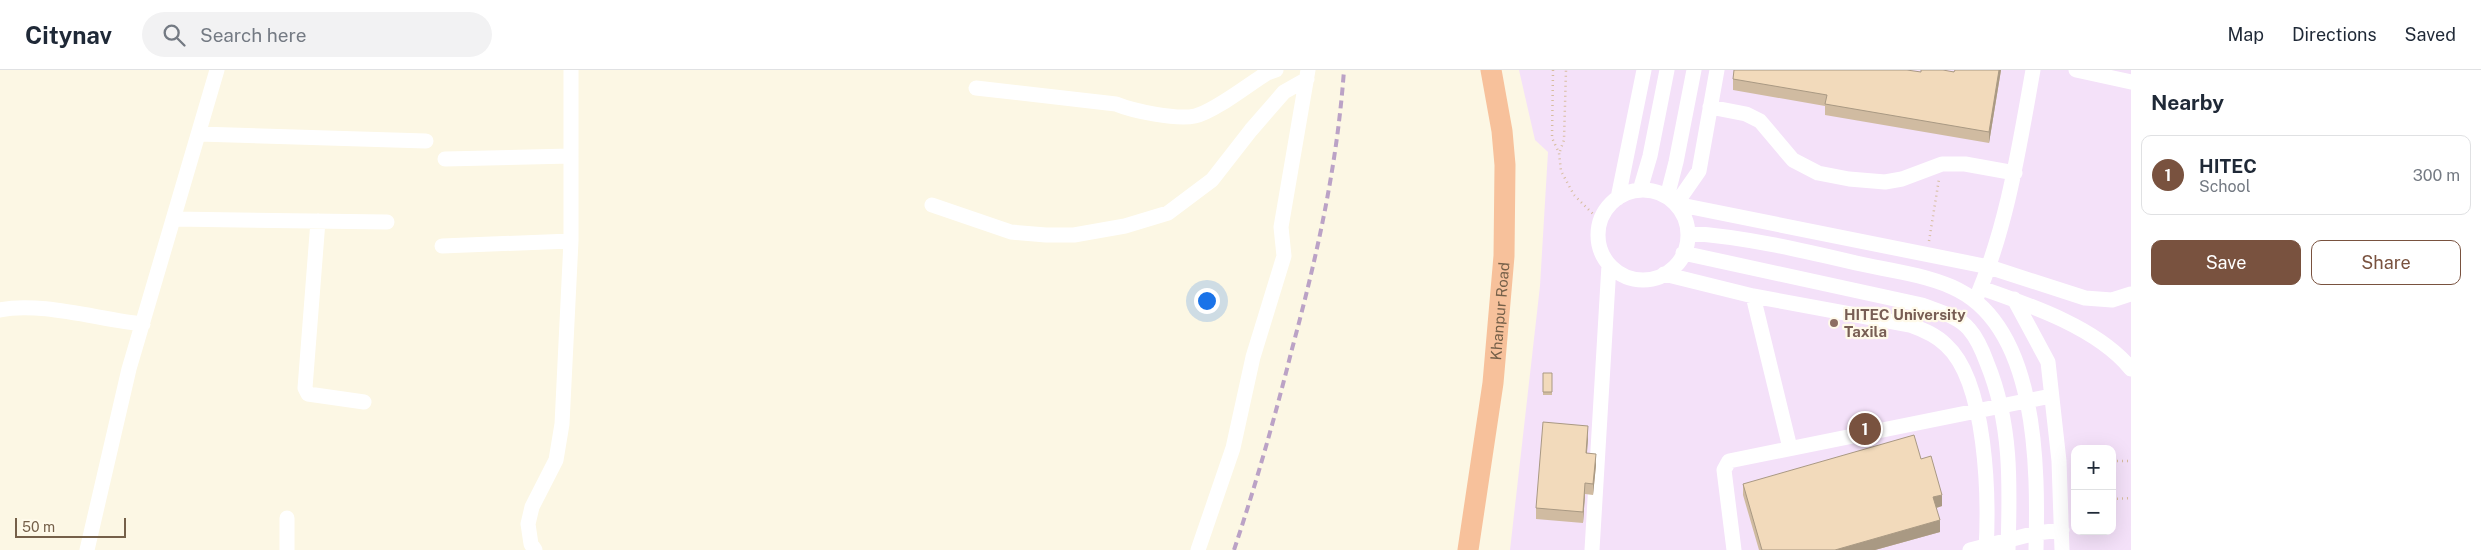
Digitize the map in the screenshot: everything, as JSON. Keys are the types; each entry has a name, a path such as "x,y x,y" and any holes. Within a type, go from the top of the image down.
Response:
{"highway":[{"name":"Khanpur Road","path":"1468,550 1493,384 1504,256 1505,165 1502,131 1491,70"}],"street":[{"path":"87,550 129,369 217,70"},
{"path":"535,550 531,544 528,524 532,507 556,460 562,424 571,240 571,70"},
{"path":"976,88 1116,104 1130,110 1166,116 1195,116 1219,104 1267,73 1276,70"},
{"path":"1618,198 1644,70"},
{"path":"1640,190 1650,156 1667,70"},
{"path":"1694,70 1676,162 1671,200 1683,214 1688,233 1684,253 1674,268 1664,274 1641,280 1629,278 1610,265 1599,244 1600,221 1604,211 1618,198 1640,190 1656,192 1671,200 1989,266 2085,298 2112,300 2131,294"},
{"path":"1671,200 1698,171 1717,70"},
{"path":"1978,295 1989,266 2015,173 2033,70"},
{"path":"2076,70 2131,82"},
{"path":"932,205 1011,232 1046,235 1074,235 1125,226 1168,213 1212,180 1284,92 1308,75"},
{"path":"1198,550 1233,448 1253,358 1284,256 1282,227 1308,75"},
{"path":"1710,107 1746,114 1760,121 1792,160 1818,172 1849,179 1886,182 1902,179 1942,164 1965,164 2015,173"},
{"path":"198,134 426,141"},
{"path":"445,159 571,156"},
{"path":"174,218 387,222"},
{"path":"318,221 305,388 308,394 364,402"},
{"path":"1688,233 1782,246 1917,276 1978,295 2014,299 2074,326 2129,362"},
{"path":"442,246 571,240"},
{"path":"1684,253 1922,305 1950,316 1969,328 1982,350 2002,405 2010,470 2008,545"},
{"path":"1592,550 1610,265"},
{"path":"1664,274 1753,296 1910,325 1933,334 1948,346 1961,363 1977,410 1987,475 1986,548"},
{"path":"1978,295 2010,346 2019,367 2027,400 2034,466 2036,550"},
{"path":"1753,296 1790,448"},
{"path":"2014,299 2048,362 2059,461 2062,550"},
{"path":"0,310 8,308 42,309 143,324"},
{"path":"1734,550 1725,464 1729,461 2051,396"},
{"path":"286,550 287,518"},
{"path":"1970,550 2008,545 2036,533 2062,530"}],"path":[{"path":"1553,70 1552,138 1559,153 1561,171 1570,187 1600,221"},
{"path":"1559,153 1564,140 1566,70"},
{"path":"1927,254 1942,164"},
{"path":"2116,461 2131,461"},
{"path":"2116,499 2131,498"}],"shaded area":[{"name":"HITEC University Taxila","path":"1519,70 2131,70 2131,550 1510,550 1540,286 1548,152 1535,140"}],"building":[{"path":"1734,70 1907,70 1921,72 1921,70 1943,70 1954,72 1955,70 1999,70 1989,132 1825,104 1827,95 1733,79"},
{"path":"1543,373 1552,373 1552,392 1543,392"},
{"path":"1543,422 1588,426 1586,453 1596,454 1593,484 1585,483 1583,512 1536,508"},
{"path":"1914,435 1921,459 1931,456 1942,495 1933,497 1940,520 1835,550 1762,550 1743,484"}],"railway":[{"path":"1234,550 1272,425 1318,245 1331,176 1344,70"}],"place":[{"name":"HITEC University Taxila","path":"1834,323"},
{"name":"HITEC","path":"1865,429"}]}
